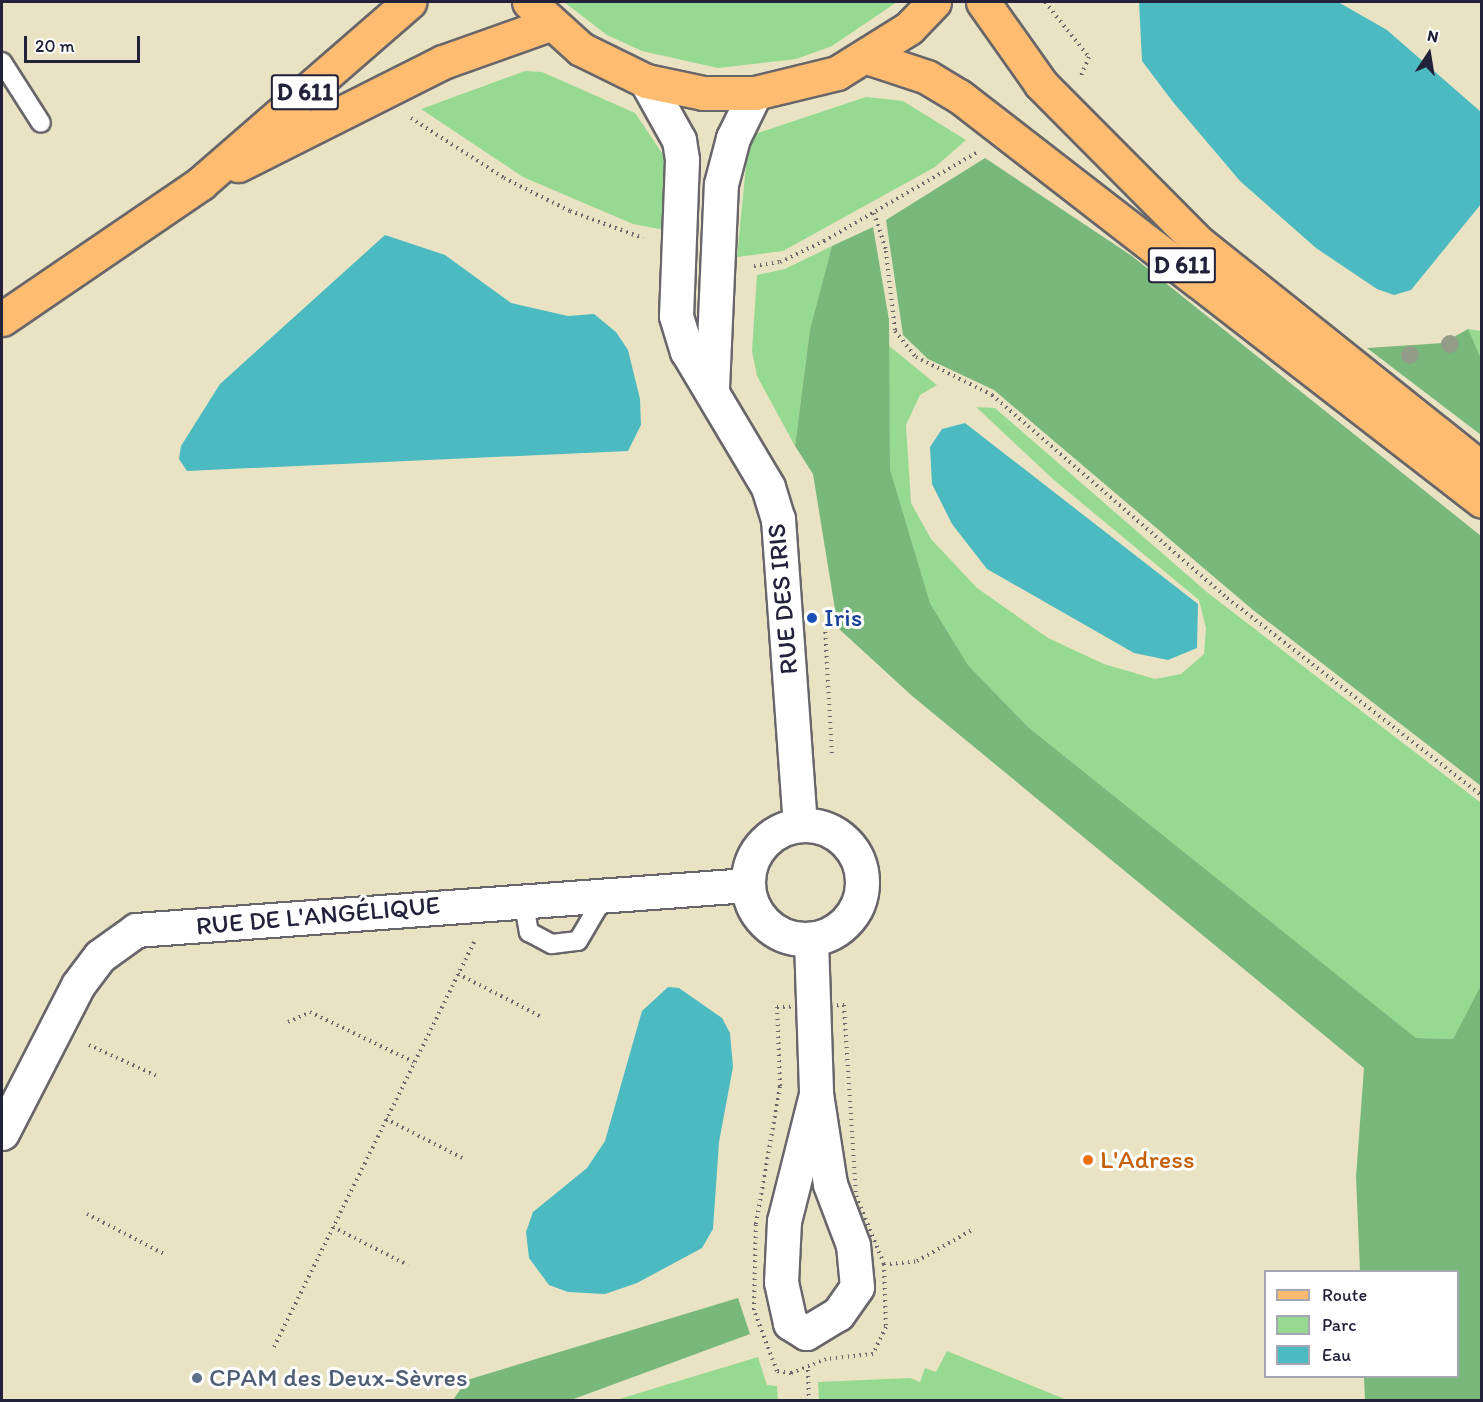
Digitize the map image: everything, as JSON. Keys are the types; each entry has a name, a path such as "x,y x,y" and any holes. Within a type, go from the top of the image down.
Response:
{"main road":[{"name":"D 611","path":"4,316 201,183 409,2"},
{"path":"539,13 581,49 646,81 703,93 755,93 797,87 867,57 934,2"},
{"name":"D 611","path":"982,2 1047,91 1247,285 1482,469"},
{"name":"D 611","path":"201,183 539,13"},
{"name":"D 611","path":"867,57 927,77 998,125 1482,501"}],"street":[{"name":"RUE DES IRIS","path":"646,81 679,140 684,180 676,316 687,351 712,388 768,487 778,519 800,825"},
{"path":"712,388 715,268 725,160 755,93"},
{"path":"800,825 819,826 843,840 859,861 863,880 854,913 843,926 811,940 775,932 761,920 747,885 756,851 783,829 800,825"},
{"name":"RUE DE L'ANGÉLIQUE","path":"2,1133 58,1029 78,985 100,956 136,930 523,899 747,885"},
{"path":"811,940 816,1094 830,1184 853,1245 857,1287 838,1314 806,1333 790,1323 784,1306 782,1243 816,1094"}],"lane":[{"path":"2,62 41,123"},
{"path":"523,899 529,932 552,944 578,941 605,895"}],"path":[{"path":"1045,2 1089,57 1087,71 1047,91"},
{"path":"394,85 408,116 485,166 570,212 648,239"},
{"path":"715,268 780,262 874,213 979,152 998,125"},
{"path":"874,213 886,251 895,331 916,357 992,395 1227,598 1482,796"},
{"path":"274,1347 477,934"},
{"path":"458,974 540,1016"},
{"path":"288,1022 310,1012 414,1062"},
{"path":"58,1029 159,1077"},
{"path":"386,1119 464,1159"},
{"path":"87,1214 166,1255"},
{"path":"333,1227 408,1265"},
{"path":"884,1264 917,1262 972,1230"},
{"path":"808,1370 809,1401"}],"green space":[{"path":"564,2 897,2 832,46 796,59 718,68 642,51 607,35"},
{"path":"525,71 542,72 635,113 666,159 665,230 633,224 523,177 421,109"},
{"path":"866,97 903,101 966,140 935,167 783,251 737,257 749,136"},
{"path":"985,158 1132,256 1481,536 1481,786 1253,610 994,390 928,359 903,335 886,220"},
{"path":"873,227 889,320 890,469 930,603 968,665 1028,727 1416,1038 1453,1039 1481,985 1481,1400 1365,1400 1364,1378 1459,1378 1459,1270 1360,1270 1356,1177 1364,1068 911,695 838,628 813,474 795,446 810,329 832,246"},
{"path":"832,246 810,329 795,446 757,376 752,351 757,275 785,269"},
{"path":"1468,329 1481,331 1481,359 1474,351"},
{"path":"1468,329 1481,359 1481,435 1367,348 1443,343"},
{"path":"888,345 937,385 920,395 906,425 911,503 931,539 977,588 1048,638 1104,664 1155,679 1181,674 1204,654 1206,628 1199,600 1054,480 976,407 995,408 1208,593 1481,803 1481,985 1453,1039 1416,1038 1028,727 968,665 930,603 890,469"},
{"path":"738,1298 750,1334 571,1400 453,1400 467,1380"},
{"path":"947,1351 1067,1400 819,1400 818,1382 910,1378 920,1382 925,1368 936,1372"},
{"path":"758,1357 767,1385 777,1386 778,1400 616,1400"}],"water":[{"path":"1139,2 1338,2 1387,30 1481,112 1481,204 1411,290 1394,295 1377,289 1316,248 1240,181 1173,102 1142,61"},
{"path":"385,235 445,255 511,303 568,316 594,314 616,332 628,350 640,399 641,425 628,451 187,471 179,459 181,446 220,384"},
{"path":"965,423 1198,604 1197,648 1168,660 1134,653 987,569 952,524 932,484 930,447 942,429"},
{"path":"668,987 679,988 722,1018 730,1033 733,1067 719,1142 713,1229 702,1248 637,1283 605,1294 568,1292 549,1285 529,1258 526,1232 533,1212 587,1168 605,1141 642,1011"}],"place":[{"name":"Iris","path":"812,618"},
{"name":"L'Adress","path":"1088,1160"},
{"name":"CPAM des Deux-Sèvres","path":"197,1378"}]}
